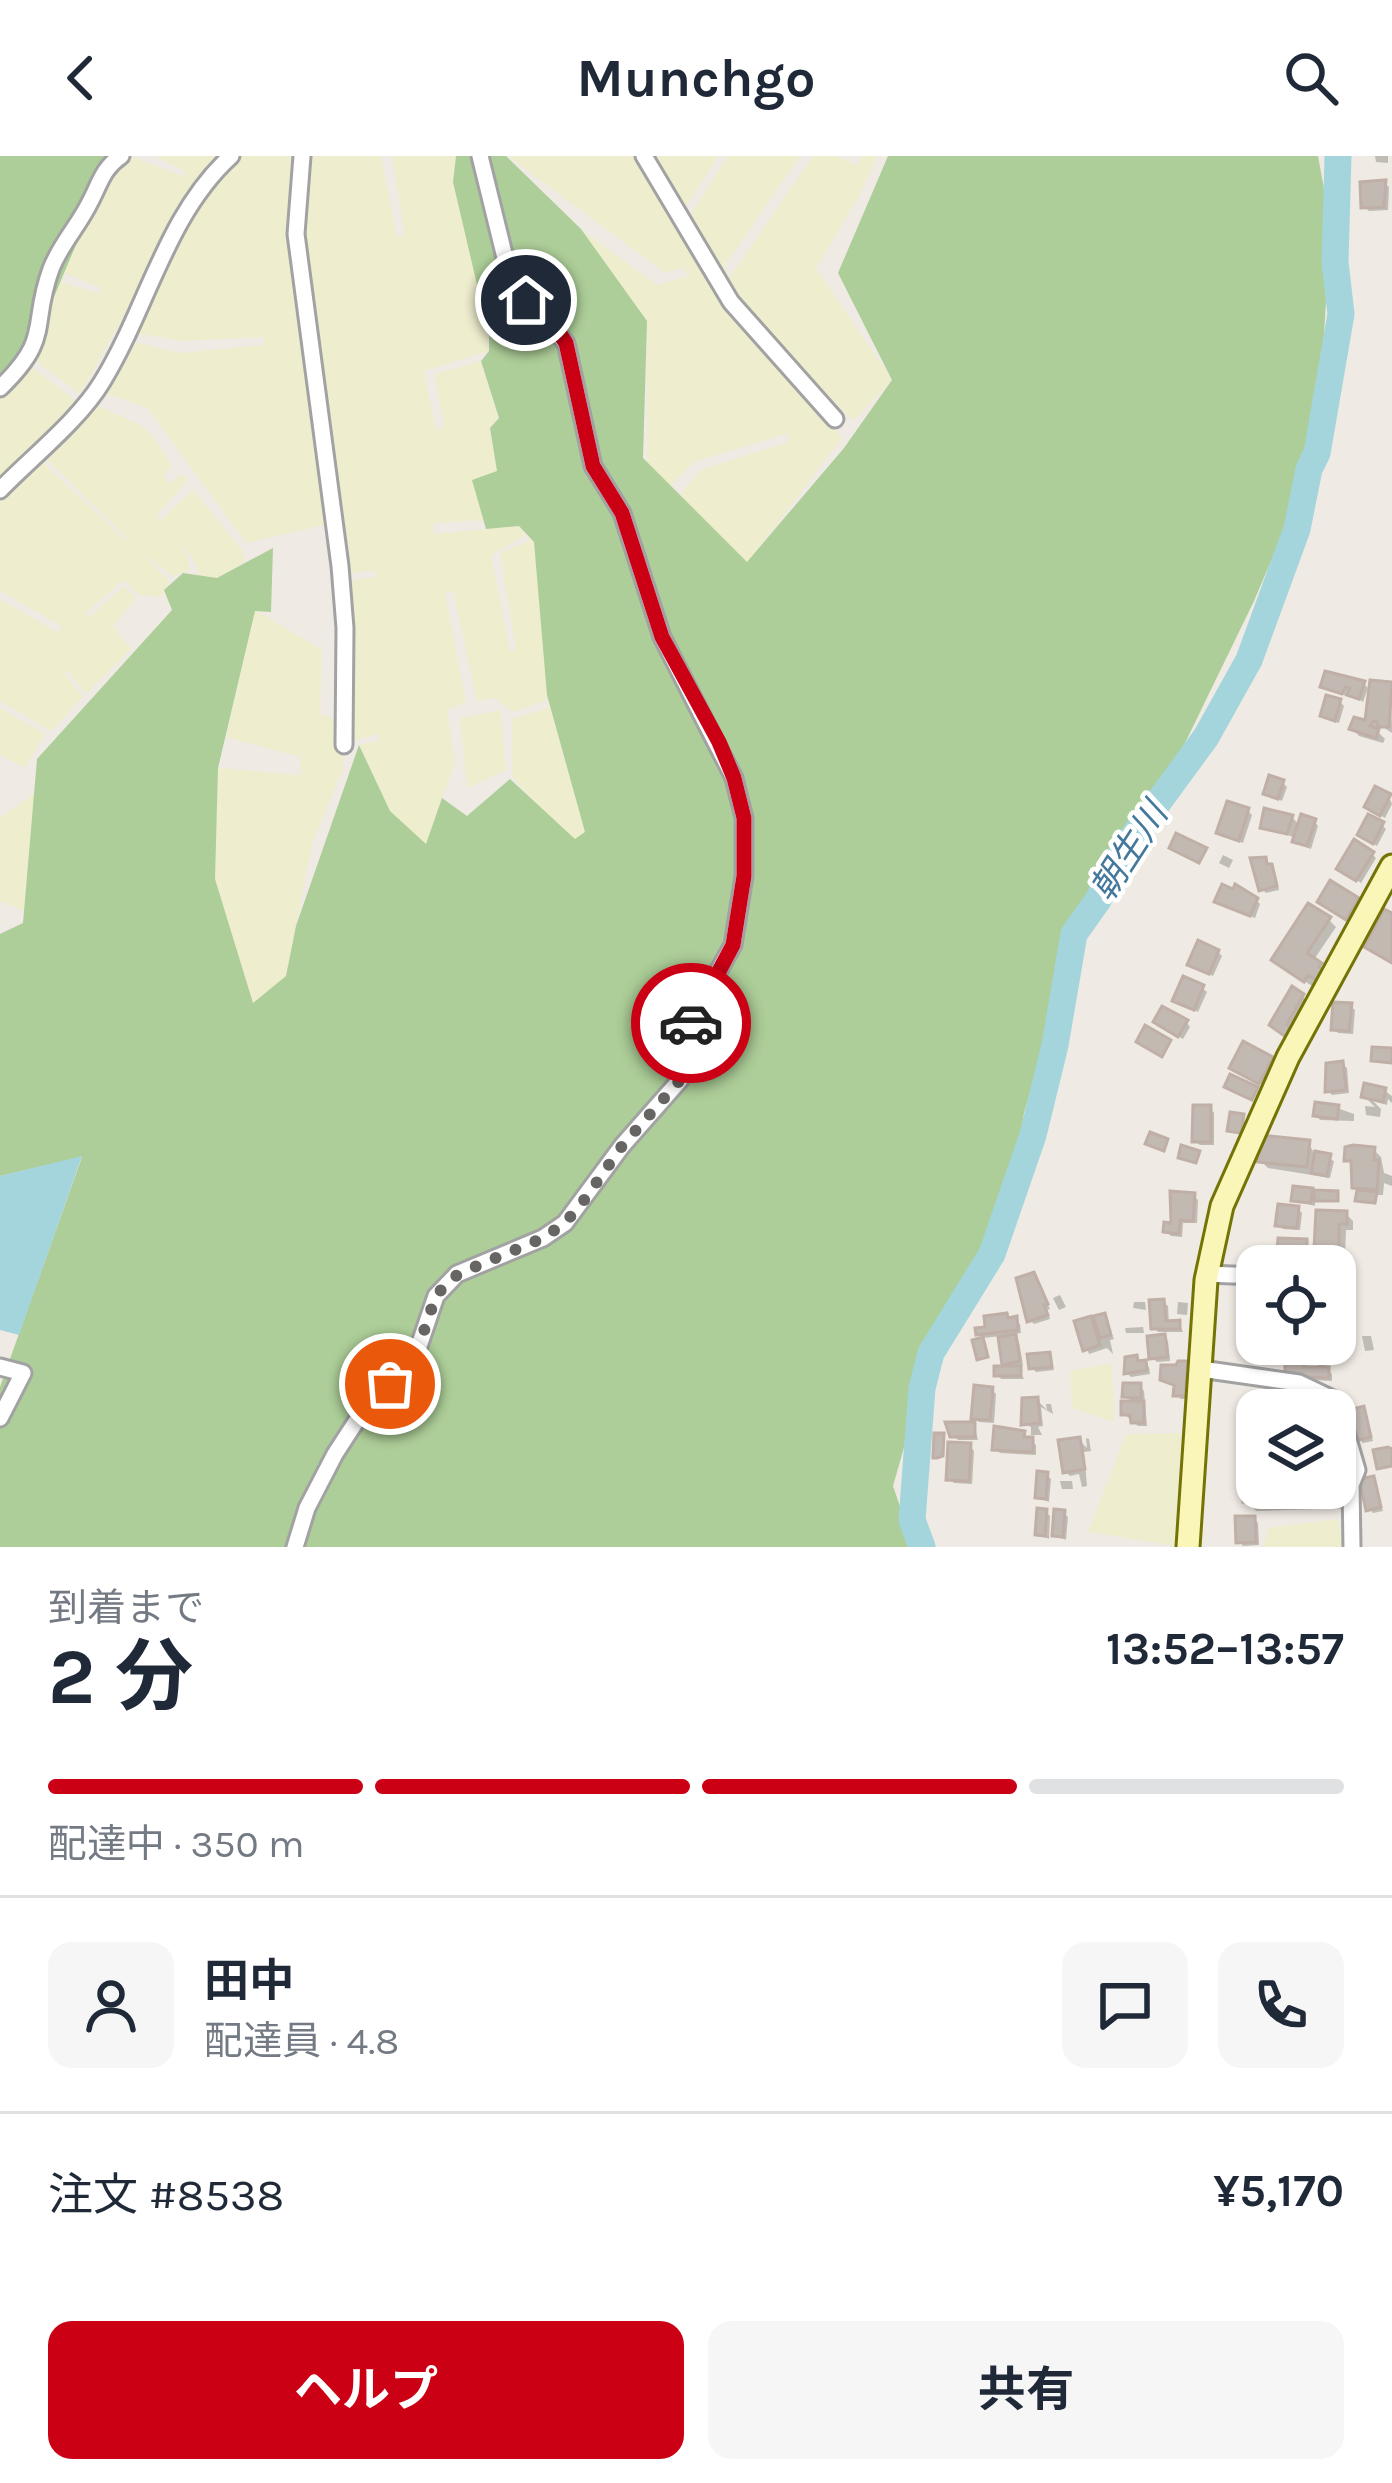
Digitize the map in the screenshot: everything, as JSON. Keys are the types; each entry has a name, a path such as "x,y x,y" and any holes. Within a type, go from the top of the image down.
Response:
{"street":[{"path":"0,388 38,340 51,268 107,165 121,156"},
{"path":"0,490 102,382 170,242 231,156"},
{"path":"302,156 296,234 340,566 345,628 344,745"},
{"path":"295,1547 307,1508 344,1438 419,1346 436,1295 458,1274 543,1238 565,1223 622,1146 680,1080 692,1018 733,945 744,876 744,818 734,778 662,637 622,513 593,466 566,343 510,278 480,156"},
{"path":"644,156 731,302 835,418"},
{"path":"1188,1547 1208,1274 1222,1206 1324,986 1392,866"},
{"path":"1208,1274 1236,1275"},
{"path":"0,1367 23,1373 0,1418"},
{"path":"1202,1369 1299,1383 1336,1401 1357,1470 1351,1485 1352,1547"}],"green space":[{"path":"0,156 121,156 111,162 29,356 0,383"},
{"path":"130,156 182,176 185,171 155,156 222,156 202,175 80,394 29,356 49,278 99,294 101,288 51,268 101,179"},
{"path":"233,156 381,156 397,238 405,235 392,156 460,156 489,351 424,371 436,430 444,426 435,374 481,361 498,417 490,428 497,471 485,520 434,523 433,534 519,526 525,536 491,555 510,652 516,649 500,553 533,539 546,630 547,700 513,712 495,698 477,701 453,591 445,592 466,702 447,710 455,762 426,845 389,811 359,745 379,740 378,734 357,740 344,736 343,769 312,844 286,976 253,1004 208,887 218,768 301,775 301,757 226,737 255,610 322,650 320,714 343,722 341,582 376,577 376,571 341,574 333,523 246,543 148,408 96,390 131,341 178,353 265,345 263,337 184,341 134,333 207,185"},
{"path":"456,156 506,156 581,229 647,321 643,458 747,562 844,448 892,380 838,273 888,156 1318,156 1324,189 1326,301 1317,453 1254,601 1153,809 1121,853 1068,965 1024,1113 1007,1223 941,1318 893,1486 914,1547 0,1547 0,1387 82,1157 0,1176 0,934 23,923 37,759 172,610 164,590 183,573 217,578 273,548 271,612 255,611 218,768 215,879 253,1003 286,976 296,926 359,745 390,811 426,844 442,798 467,816 510,779 575,839 585,832 547,695 534,542 519,526 486,529 472,480 497,471 490,428 499,418 481,361 489,351 489,336 453,182"},
{"path":"508,156 718,156 684,210 689,217 728,156 800,156 724,267 730,277 813,156 837,156 857,166 862,156 877,156 859,197 816,268 892,380 853,421 772,337 842,438 747,563 675,501 700,470 789,442 788,433 694,462 669,487 647,462 647,321 581,229 657,285 688,276 683,267 665,273"},
{"path":"25,362 76,401 0,479 0,388"},
{"path":"94,404 152,435 172,465 163,476 170,484 180,474 188,480 157,515 160,521 193,489 242,550 245,561 217,578 200,575 192,557 175,539 188,558 190,571 172,576 141,552 169,581 161,597 139,595 124,580 85,613 88,618 124,586 136,598 113,626 131,649 86,694 68,671 64,673 83,697 51,731 0,701 0,599 59,633 62,626 0,591 0,496 37,457 125,540 38,451"},
{"path":"550,707 585,832 576,840 512,776 512,719"},
{"path":"0,708 45,734 25,768 0,755"},
{"path":"500,710 506,770 467,788 460,718"},
{"path":"34,794 24,911 0,901 0,818"},
{"path":"1112,1363 1114,1422 1072,1408 1070,1371"},
{"path":"1185,1433 1176,1546 1088,1532 1126,1434"},
{"path":"1338,1519 1342,1547 1263,1547 1269,1528"}],"water":[{"path":"82,1156 19,1335 0,1330 0,1176"}],"building":[{"path":"1386,180 1384,207 1361,208 1360,182"},
{"path":"1325,671 1365,681 1359,699 1347,695 1350,688 1345,687 1342,694 1320,687"},
{"path":"1370,680 1392,682 1389,727 1378,727 1373,721 1370,726 1379,729 1376,738 1349,729 1354,717 1365,720"},
{"path":"1326,695 1341,699 1335,721 1320,716"},
{"path":"1269,775 1284,780 1278,799 1263,794"},
{"path":"1375,786 1391,794 1380,816 1364,807"},
{"path":"1227,801 1249,808 1239,841 1216,833"},
{"path":"1264,808 1293,815 1287,834 1260,828"},
{"path":"1301,814 1316,819 1307,846 1292,842"},
{"path":"1368,814 1384,822 1373,844 1357,835"},
{"path":"1176,833 1207,848 1199,863 1169,848"},
{"path":"1354,839 1374,852 1356,881 1336,869"},
{"path":"1266,857 1277,886 1259,891 1250,858"},
{"path":"1330,880 1359,898 1346,920 1317,902"},
{"path":"1222,884 1233,889 1235,884 1258,898 1250,916 1214,902"},
{"path":"1308,903 1331,917 1307,953 1325,971 1318,981 1308,975 1304,982 1271,960"},
{"path":"1384,909 1392,913 1392,963 1364,947"},
{"path":"1198,940 1219,950 1209,974 1187,965"},
{"path":"1183,976 1204,985 1194,1010 1172,1001"},
{"path":"1292,986 1304,994 1287,1024 1286,1037 1269,1025"},
{"path":"1333,1002 1352,1003 1349,1031 1331,1030"},
{"path":"1162,1006 1188,1020 1178,1037 1153,1022"},
{"path":"1145,1025 1171,1040 1162,1057 1136,1042"},
{"path":"1243,1041 1273,1057 1259,1084 1229,1068"},
{"path":"1372,1047 1392,1048 1392,1063 1371,1061"},
{"path":"1343,1061 1346,1090 1325,1092 1326,1063"},
{"path":"1230,1074 1258,1087 1252,1100 1224,1087"},
{"path":"1364,1083 1386,1088 1383,1102 1361,1097"},
{"path":"1315,1102 1339,1105 1337,1119 1313,1116"},
{"path":"1193,1105 1211,1105 1211,1142 1192,1142"},
{"path":"1230,1112 1244,1114 1241,1133 1227,1131"},
{"path":"1150,1132 1168,1139 1164,1151 1145,1144"},
{"path":"1260,1135 1310,1140 1307,1167 1257,1162"},
{"path":"1181,1145 1200,1151 1196,1163 1178,1158"},
{"path":"1345,1147 1375,1147 1377,1190 1352,1188 1351,1161 1344,1161"},
{"path":"1315,1151 1331,1154 1327,1176 1311,1173"},
{"path":"1293,1186 1313,1188 1311,1203 1291,1201"},
{"path":"1314,1190 1338,1191 1338,1201 1314,1201"},
{"path":"1357,1190 1377,1192 1375,1203 1355,1201"},
{"path":"1170,1191 1195,1193 1193,1221 1180,1220 1179,1234 1163,1232 1164,1222 1171,1223"},
{"path":"1278,1204 1299,1206 1297,1228 1275,1226"},
{"path":"1316,1210 1347,1211 1347,1224 1339,1224 1339,1245 1314,1245"},
{"path":"1278,1238 1307,1239 1307,1245 1277,1245"},
{"path":"1034,1272 1048,1315 1027,1322 1016,1278"},
{"path":"1164,1299 1166,1321 1180,1320 1180,1329 1151,1329 1149,1300"},
{"path":"1007,1313 1008,1318 1017,1316 1018,1330 976,1335 975,1328 985,1327 984,1316"},
{"path":"1105,1313 1111,1335 1100,1338 1093,1316"},
{"path":"1091,1316 1100,1345 1083,1351 1074,1321"},
{"path":"1016,1334 1020,1361 1002,1365 998,1337"},
{"path":"1165,1334 1168,1357 1149,1359 1147,1336"},
{"path":"983,1337 988,1357 977,1360 972,1340"},
{"path":"1050,1352 1052,1367 1029,1369 1027,1354"},
{"path":"1137,1355 1138,1361 1146,1360 1147,1370 1124,1374 1125,1357"},
{"path":"1188,1361 1185,1396 1173,1396 1174,1385 1160,1380 1161,1365"},
{"path":"1285,1365 1329,1367 1329,1378 1285,1376"},
{"path":"994,1366 1021,1366 1021,1376 994,1376"},
{"path":"1123,1383 1141,1383 1141,1398 1122,1397"},
{"path":"974,1385 993,1387 990,1420 971,1419"},
{"path":"1038,1397 1040,1423 1021,1425 1022,1398"},
{"path":"1121,1401 1144,1401 1144,1423 1131,1423 1130,1415 1121,1415"},
{"path":"1364,1406 1371,1437 1356,1441 1356,1408"},
{"path":"945,1422 975,1422 975,1437 950,1437"},
{"path":"994,1426 1025,1431 1024,1437 1033,1437 1033,1452 992,1450"},
{"path":"934,1433 944,1433 943,1456 937,1458 933,1458"},
{"path":"1080,1437 1085,1469 1063,1473 1058,1440"},
{"path":"948,1442 971,1443 969,1481 946,1480"},
{"path":"1388,1447 1392,1466 1377,1469 1373,1450"},
{"path":"1037,1471 1048,1472 1046,1499 1035,1498"},
{"path":"1374,1476 1381,1507 1366,1511 1359,1479"},
{"path":"1037,1508 1047,1509 1045,1536 1035,1535"},
{"path":"1054,1509 1065,1510 1063,1537 1052,1536"},
{"path":"1235,1516 1255,1516 1256,1542 1236,1543"}],"waterway":[{"name":"朝生川","path":"922,1547 912,1520 922,1388 931,1353 992,1254 1033,1135 1074,934 1098,900 1121,853 1206,737 1249,660 1297,529 1309,469 1317,453 1341,314 1335,262 1338,156"}],"way so far":[{"path":"390,1384 419,1346 436,1295 458,1274 543,1238 565,1223 622,1146 680,1080 691,1023"}],"route":[{"path":"526,300 566,343 593,466 622,513 662,637 719,742 744,818 744,876 733,945 691,1023"}]}
